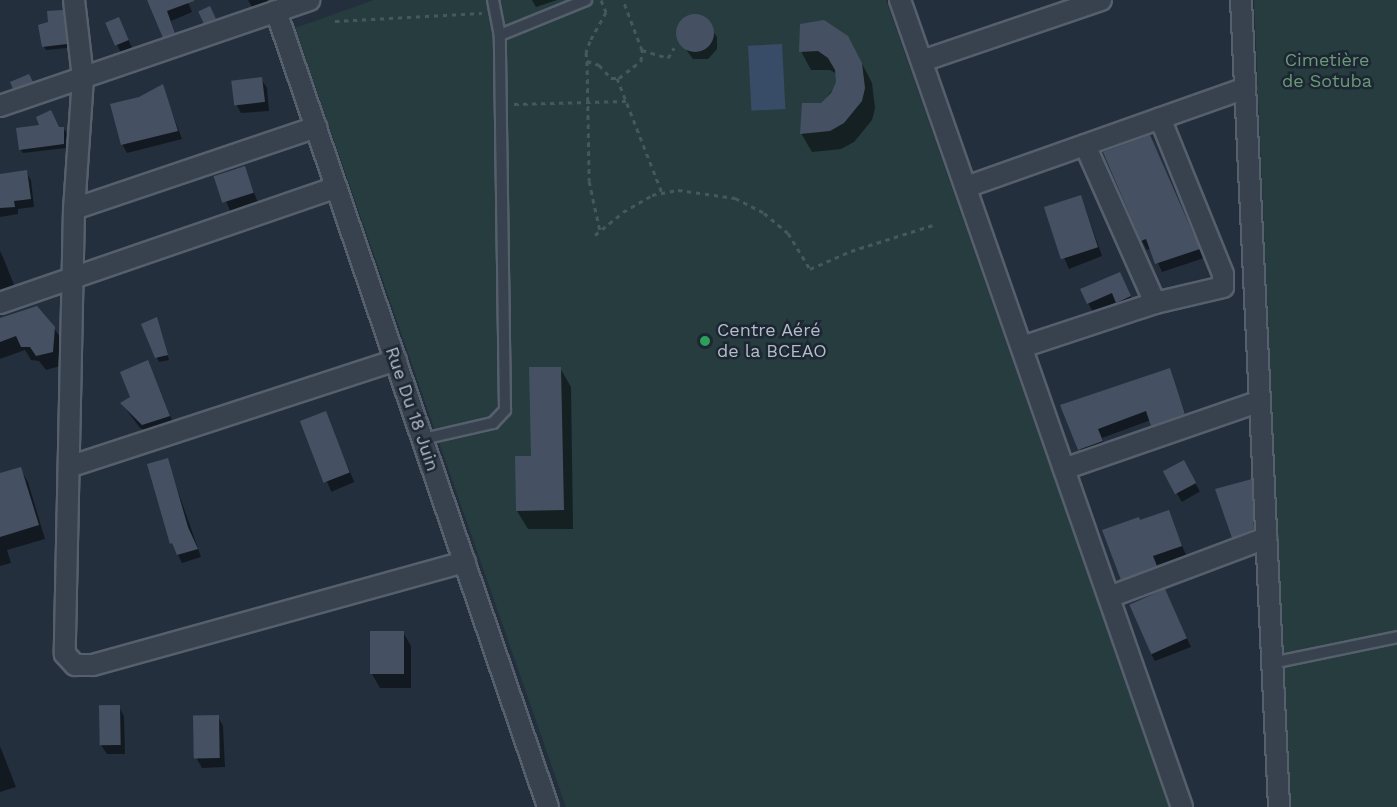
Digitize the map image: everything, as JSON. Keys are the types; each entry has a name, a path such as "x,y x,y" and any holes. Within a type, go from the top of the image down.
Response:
{"street":[{"path":"74,0 83,78 74,209 65,654 75,664 93,665 465,562"},
{"path":"0,106 309,0"},
{"path":"900,0 1182,807"},
{"path":"922,61 1101,0"},
{"path":"1240,0 1279,807"},
{"name":"Rue Du 18 Juin","path":"276,12 548,807"},
{"path":"966,187 1245,88"},
{"path":"1022,347 1155,303 1223,287 1223,274 1160,118"},
{"path":"74,209 316,127"},
{"path":"1085,144 1155,303"},
{"path":"0,303 336,187"},
{"path":"69,467 396,360"},
{"path":"1064,469 1260,401"},
{"path":"1109,597 1266,538"}],"lane":[{"path":"423,440 494,423 505,410 500,35 493,0"},
{"path":"500,35 586,0"},
{"path":"1272,663 1397,638"}],"path":[{"path":"600,231 589,181 587,61 588,46 606,12 601,0"},
{"path":"587,61 599,65 611,78 617,78 641,61 642,50 623,0"},
{"path":"335,21 496,13"},
{"path":"642,50 668,58 674,48"},
{"path":"617,78 662,193"},
{"path":"501,104 626,101"},
{"path":"595,235 623,212 652,195 678,190 735,198 764,213 788,233 810,269 851,252 933,225"}],"green space":[{"name":"Centre Aéré de la BCEAO","path":"374,0 886,0 1046,456 1174,807 566,807 295,28"},
{"name":"Cimetière de Sotuba","path":"1254,0 1397,0 1397,807 1289,807"}],"water":[{"path":"782,44 785,109 751,111 748,46"}],"building":[{"path":"147,0 194,1 167,11 175,33 163,38"},
{"path":"210,6 216,19 204,24 198,11"},
{"path":"63,10 67,44 42,47 38,25 48,22 47,11"},
{"path":"695,14 708,20 714,33 708,46 695,52 682,46 676,33 682,20"},
{"path":"119,17 129,40 115,46 105,23"},
{"path":"824,20 848,36 862,63 865,88 862,101 844,123 830,131 800,134 802,103 821,103 831,93 836,82 835,70 828,58 818,51 799,52 800,24"},
{"path":"29,74 33,82 13,89 10,82"},
{"path":"262,77 265,102 234,106 231,81"},
{"path":"163,84 178,131 121,145 110,104 139,97"},
{"path":"51,110 59,127 64,127 64,144 19,150 16,128 39,125 36,117"},
{"path":"1150,135 1200,249 1155,264 1146,239 1141,241 1103,152"},
{"path":"245,166 254,193 222,203 214,176"},
{"path":"27,170 31,199 14,201 15,207 0,208 0,174"},
{"path":"1081,195 1098,247 1061,259 1044,207"},
{"path":"1120,272 1131,296 1116,303 1112,293 1087,304 1080,289"},
{"path":"37,306 55,327 53,352 36,356 30,347 21,347 16,336 0,342 0,318"},
{"path":"157,317 168,355 155,358 141,324"},
{"path":"148,360 170,416 142,425 120,403 130,397 120,372"},
{"path":"529,367 561,367 564,510 516,511 515,456 531,456"},
{"path":"1170,368 1185,414 1151,426 1146,411 1098,429 1103,441 1078,450 1060,405"},
{"path":"326,411 350,473 324,483 300,421"},
{"path":"168,458 188,527 198,549 177,555 172,543 170,544 147,464"},
{"path":"1184,460 1196,483 1175,494 1163,471"},
{"path":"21,467 39,525 0,537 0,473"},
{"path":"1252,479 1254,529 1232,538 1215,489"},
{"path":"1169,510 1182,546 1153,556 1157,566 1121,580 1102,530 1139,517 1140,520"},
{"path":"1165,589 1187,638 1151,654 1129,605"},
{"path":"370,631 404,631 404,674 370,674"},
{"path":"99,705 120,705 121,745 100,745"},
{"path":"193,715 219,715 220,758 194,758"}],"place":[{"name":"Centre Aéré de la BCEAO","path":"705,341"}]}
